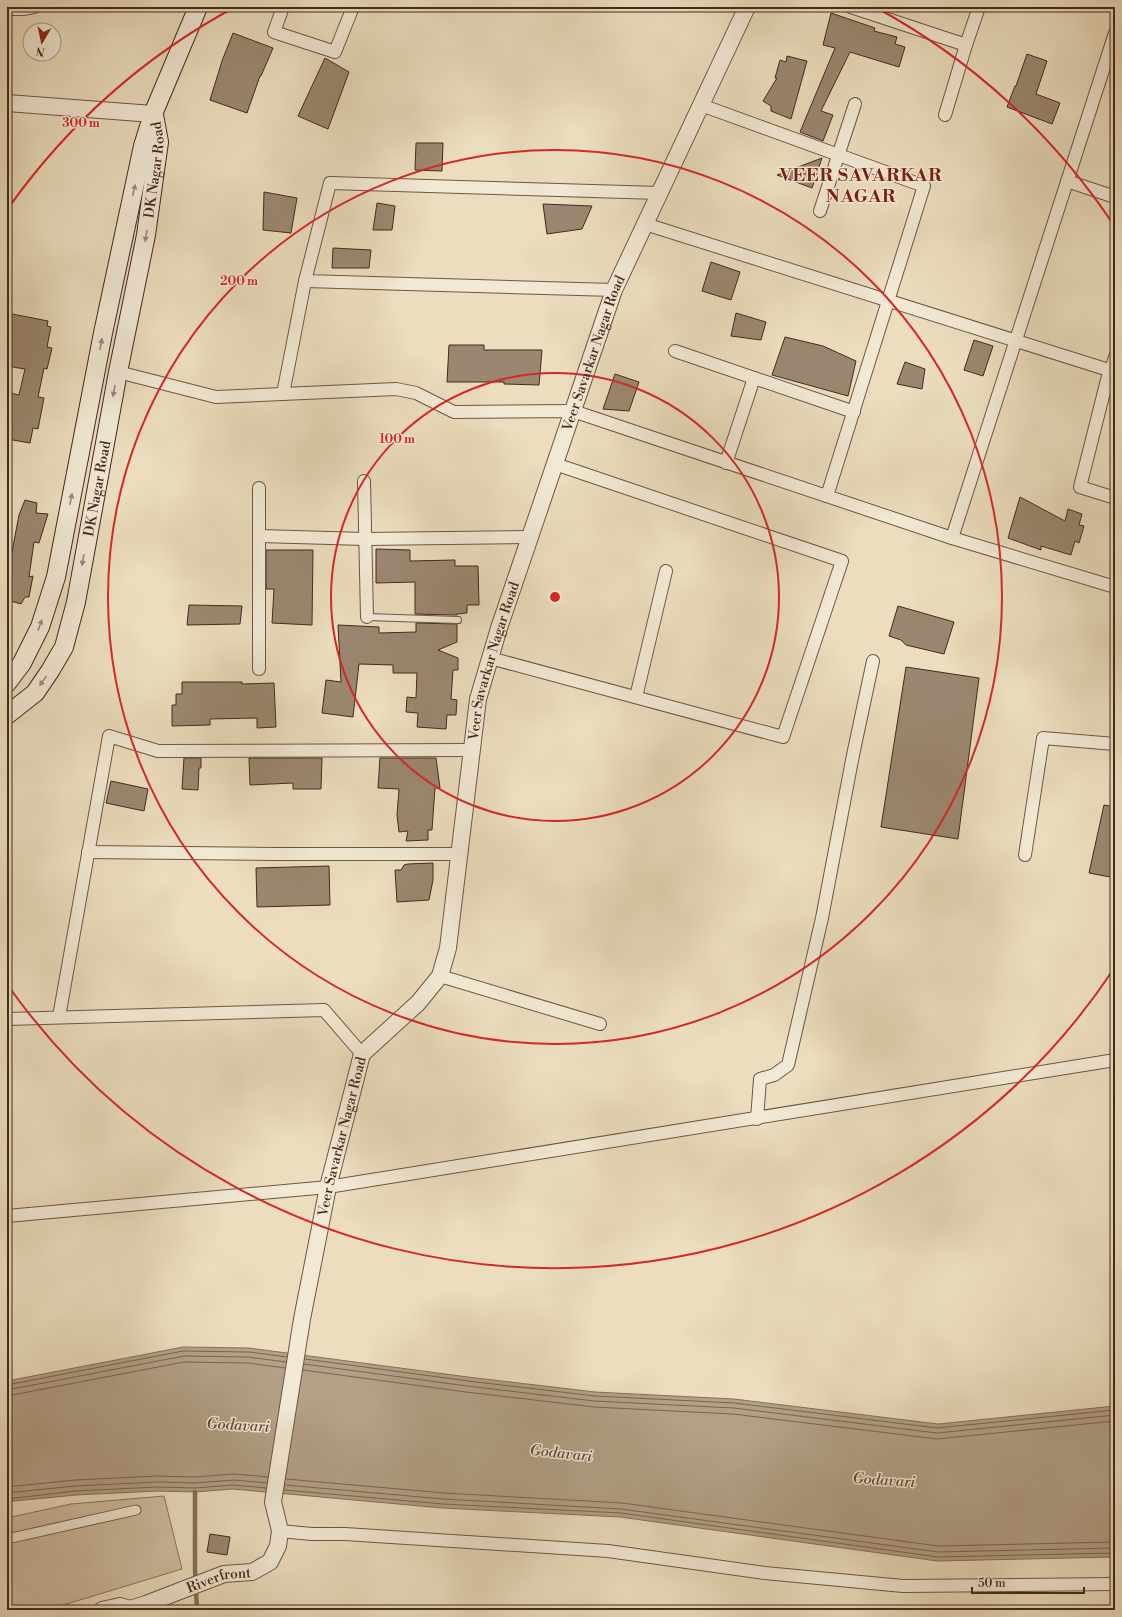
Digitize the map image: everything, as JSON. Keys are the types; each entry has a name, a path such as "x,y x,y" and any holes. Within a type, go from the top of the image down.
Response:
{"main road":[{"path":"153,114 198,7"},
{"name":"DK Nagar Road","path":"7,715 34,693 50,671 64,647 76,602 118,372 146,235 157,165 159,142 153,114"},
{"name":"DK Nagar Road","path":"7,683 22,663 40,627 56,577 108,310 143,146 153,114"}],"street":[{"path":"7,9 34,7"},
{"path":"283,7 274,32 335,52 353,7"},
{"name":"Veer Savarkar Nagar Road","path":"272,1502 302,1319 328,1187 362,1054 418,1003 440,976 448,948 478,700 490,658 614,290 747,7"},
{"path":"851,7 966,45"},
{"path":"945,115 979,7"},
{"path":"952,538 1115,32"},
{"path":"7,103 153,114"},
{"path":"820,211 855,104"},
{"path":"701,105 924,186 827,496"},
{"path":"1067,181 1115,198"},
{"path":"283,394 305,281 330,183 660,193"},
{"path":"645,224 1113,372"},
{"path":"305,281 614,290"},
{"path":"675,351 854,412"},
{"path":"1113,372 1115,357"},
{"path":"118,372 216,397 396,389 416,392 454,412 573,411 952,538 1115,587"},
{"path":"1113,372 1109,372 1080,487 1115,498"},
{"path":"726,463 754,378"},
{"path":"490,658 783,736 842,561 555,464"},
{"path":"364,481 367,617"},
{"path":"259,488 259,669"},
{"path":"260,536 365,539 530,537"},
{"path":"636,697 666,571"},
{"path":"757,1118 760,1079 774,1075 788,1065 822,918 853,755 873,661"},
{"path":"59,1017 108,736 158,751 472,750"},
{"path":"1026,855 1042,738 1115,743"},
{"path":"88,852 460,854"},
{"path":"440,976 600,1024"},
{"path":"7,1019 324,1010 362,1054"},
{"path":"7,1216 328,1187 1115,1060"},
{"name":"Riverfront","path":"130,1609 224,1574 252,1572 270,1562 278,1546 280,1531 272,1502"},
{"path":"7,1539 136,1510"},
{"path":"280,1531 608,1551 765,1573 903,1586 1115,1584"},
{"path":"102,1610 120,1606 130,1609"}],"lane":[{"path":"367,617 458,620"}],"shaded area":[{"path":"164,1496 182,1569 47,1610 7,1610 7,1518 71,1504"}],"water":[{"name":"Godavari","path":"183,1347 249,1348 595,1392 734,1399 938,1424 1115,1406 1115,1557 937,1561 620,1517 442,1508 233,1489 195,1492 157,1491 76,1495 7,1503 7,1381"}],"building":[{"path":"831,13 875,28 874,31 897,37 895,44 905,47 899,67 850,52 821,111 833,115 823,141 800,132 835,48 823,45"},
{"path":"233,33 273,48 260,76 247,113 210,100 222,61"},
{"path":"1027,54 1047,61 1036,94 1060,103 1052,124 1007,107"},
{"path":"787,56 807,61 791,119 771,111 771,106 763,101 777,78 775,78 780,60 786,62"},
{"path":"325,58 349,72 328,129 298,116"},
{"path":"416,143 443,143 442,171 415,170"},
{"path":"822,158 812,188 777,175"},
{"path":"264,192 297,198 291,233 263,230"},
{"path":"377,203 395,206 392,230 373,230"},
{"path":"543,204 592,206 582,229 547,234"},
{"path":"333,248 371,250 369,268 332,268"},
{"path":"711,262 740,272 731,300 702,291"},
{"path":"7,313 48,321 47,326 51,327 47,347 52,348 47,369 44,368 38,397 44,398 38,429 33,428 30,443 7,439 7,392 19,395 25,369 7,366"},
{"path":"736,313 766,322 761,340 731,336"},
{"path":"785,337 823,346 856,361 848,396 772,375"},
{"path":"974,340 993,346 983,376 964,370"},
{"path":"449,345 484,345 484,350 542,350 539,385 504,384 504,382 447,382"},
{"path":"905,362 925,369 922,389 897,384"},
{"path":"615,374 639,382 629,411 603,409"},
{"path":"1020,497 1065,521 1068,509 1082,514 1079,525 1084,526 1079,543 1075,541 1071,555 1041,546 1041,550 1008,538"},
{"path":"25,500 37,503 36,513 48,514 39,543 34,542 29,577 33,576 29,597 25,597 21,604 7,600 7,571 11,572 11,557 19,515"},
{"path":"376,549 410,550 410,561 455,560 455,566 478,566 479,605 467,605 467,613 457,615 415,614 415,582 376,583"},
{"path":"266,550 313,550 312,625 272,623 274,589 266,589"},
{"path":"189,605 242,606 240,624 187,625"},
{"path":"898,606 954,622 944,654 906,645 901,640 889,636"},
{"path":"416,623 457,624 457,642 438,650 458,658 458,670 453,670 451,699 457,700 456,715 447,715 446,729 417,727 418,713 406,712 407,697 416,698 417,673 393,673 393,665 359,664 353,717 322,713 326,680 341,682 338,625 379,627 379,633 416,632"},
{"path":"906,667 979,678 958,839 881,827"},
{"path":"182,682 242,682 242,684 274,683 276,727 257,728 257,718 210,719 210,725 172,726 172,705 176,705 176,694 182,694"},
{"path":"184,758 201,758 198,790 182,789"},
{"path":"249,758 322,758 321,789 293,789 293,783 250,785"},
{"path":"380,758 436,758 440,788 435,788 432,830 428,830 428,840 406,841 408,831 399,832 397,815 399,789 378,788"},
{"path":"111,781 148,789 144,811 106,803"},
{"path":"1104,805 1115,807 1115,878 1089,873"},
{"path":"433,863 433,880 429,900 397,902 395,870 401,870 404,865 408,864"},
{"path":"329,866 330,905 257,907 256,868"},
{"path":"210,1534 230,1537 227,1555 207,1552"}],"waterway":[{"path":"195,1492 195,1570 197,1610"}],"district":[{"name":"VEER SAVARKAR NAGAR","path":"861,185"}]}
